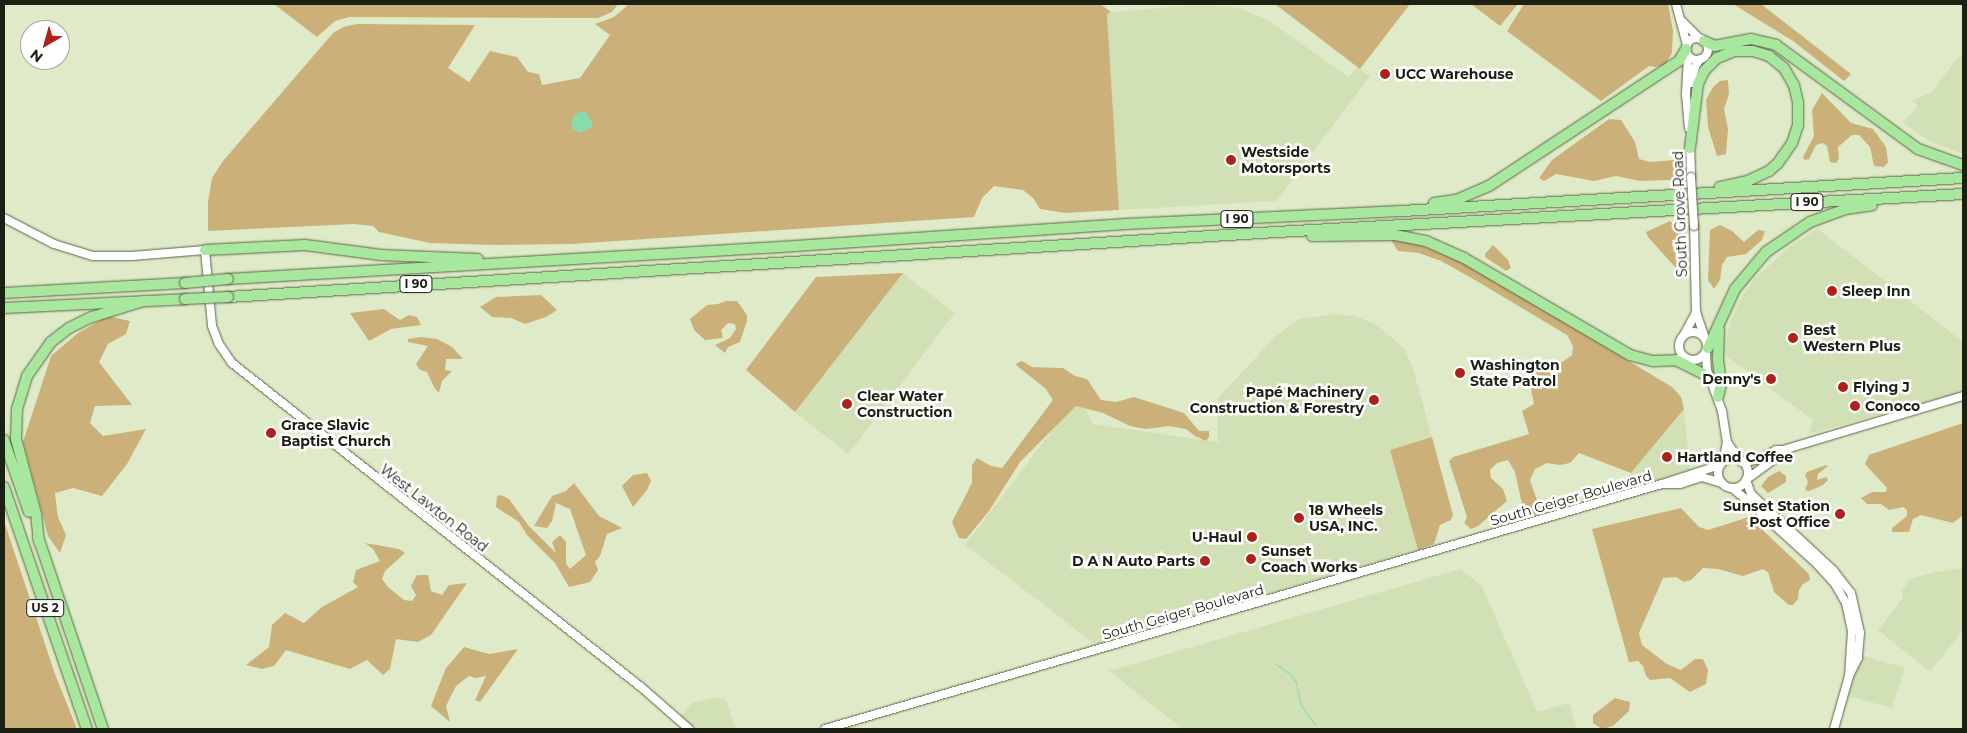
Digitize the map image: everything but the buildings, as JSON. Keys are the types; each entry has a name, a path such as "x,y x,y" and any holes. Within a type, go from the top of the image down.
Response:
{"highway":[{"path":"1702,40 1714,46 1750,39 1764,40 1776,45 1918,149 1963,165"},
{"path":"1402,211 1456,200 1489,186 1672,66 1679,61 1687,50"},
{"path":"1690,148 1698,84 1704,71 1717,58 1734,51 1753,51 1769,56 1784,68 1794,85 1799,113 1795,133 1786,152 1769,171 1758,177 1737,184 1712,188 1699,194"},
{"name":"I 90","path":"4,293 512,264 1125,224 1402,211 1963,178"},
{"name":"I 90","path":"4,308 228,297 1259,233 1963,194"},
{"path":"1707,347 1735,289 1752,266 1766,252 1795,230 1845,209 1886,203 1907,197"},
{"path":"1259,233 1303,236 1396,235 1426,241 1464,258 1630,355 1646,359 1676,360 1702,373"},
{"path":"205,250 305,245 381,255 478,259 512,264"},
{"path":"39,542 36,514 16,438 17,409 26,376 51,342 68,328 92,317 143,301"},
{"path":"1717,393 1721,384 1718,340 1722,314"},
{"path":"1646,359 1670,353 1686,358"},
{"name":"US 2","path":"4,440 103,729"},
{"name":"US 2","path":"4,488 87,729"}],"street":[{"name":"South Grove Road","path":"1676,4 1687,50 1686,94 1689,115 1696,312 1707,347 1708,370 1717,393 1727,442 1740,460"},
{"name":"South Grove Road","path":"1681,20 1702,40"},
{"path":"1694,39 1702,40 1708,51 1700,59 1694,60 1687,50 1694,39"},
{"name":"South Grove Road","path":"1689,115 1693,71 1700,59"},
{"path":"4,218 54,244 93,256 132,256 205,250"},
{"name":"West Lawton Road","path":"205,250 212,326 219,344 232,363 641,687 689,729"},
{"name":"South Grove Road","path":"1684,335 1696,312"},
{"path":"1698,333 1707,347 1699,360 1686,358 1679,347 1684,335 1698,333"},
{"name":"South Grove Road","path":"1686,358 1702,373 1717,393"},
{"path":"1849,676 1852,631 1850,616 1835,584 1818,565 1732,488 1722,484 1718,476 1722,463 1727,459 1760,459 1776,450 1783,450 1963,396"},
{"name":"South Grove Road","path":"1722,463 1727,442"},
{"path":"1732,488 1741,486 1746,480 1779,456 1783,450"},
{"path":"1740,460 1747,470 1746,480 1751,494 1833,570 1851,593 1860,633 1858,658 1849,676 1834,729"},
{"name":"South Geiger Boulevard","path":"825,729 1662,484 1722,463"},
{"name":"South Geiger Boulevard","path":"1662,484 1680,484 1702,478 1722,484"}],"shaded area":[{"path":"274,4 618,4 612,12 598,18 349,17 335,21 317,37"},
{"path":"629,4 1100,4 1111,12 1107,14 1119,210 1065,213 1040,209 1033,198 1023,190 994,186 982,198 974,217 572,244 495,245 430,243 379,232 373,226 354,224 208,231 208,202 212,178 223,161 333,33 343,27 357,24 475,25 448,68 469,82 490,51 517,57 528,72 539,74 542,85 580,78 610,35 595,24 614,17"},
{"path":"1275,4 1410,4 1360,69"},
{"path":"1471,4 1518,4 1500,26"},
{"path":"1524,4 1668,4 1673,31 1672,53 1665,65 1649,66 1601,101 1507,31"},
{"path":"1733,4 1761,4 1851,74 1844,81 1793,41"},
{"path":"1200,5 1239,8 1266,19 1349,77 1357,67 1370,76 1276,201 1119,210 1107,14 1111,12"},
{"path":"1963,54 1963,154 1929,141 1903,123 1918,105 1912,101 1932,92 1957,58"},
{"path":"1728,80 1729,94 1724,109 1728,129 1726,154 1717,156 1708,127 1706,100 1713,87 1720,81"},
{"path":"1822,93 1851,123 1873,129 1886,147 1888,162 1884,167 1874,166 1870,147 1859,135 1852,135 1838,147 1839,159 1836,163 1830,162 1827,146 1823,143 1816,145 1809,159 1805,160 1803,157 1814,136 1812,110"},
{"path":"585,111 593,124 592,127 580,133 573,129 571,120 577,113"},
{"path":"1609,119 1621,120 1635,142 1639,159 1650,162 1674,160 1680,163 1685,176 1671,180 1640,181 1616,176 1594,181 1556,174 1544,181 1539,178 1552,160"},
{"path":"1670,221 1680,230 1687,243 1681,268 1676,268 1648,237 1646,232"},
{"path":"1720,225 1732,231 1744,242 1758,230 1765,231 1762,240 1746,254 1727,257 1722,265 1720,280 1714,289 1708,280 1710,230"},
{"path":"1818,229 1963,342 1963,392 1809,434 1813,420 1726,356 1727,337 1731,320 1740,300 1755,278 1793,244"},
{"path":"1391,240 1415,243 1469,265 1672,387 1681,397 1684,409 1631,473 1579,453 1570,463 1560,465 1547,463 1535,469 1530,480 1540,509 1535,515 1528,513 1522,504 1515,472 1508,460 1497,463 1490,470 1491,478 1503,489 1507,501 1478,526 1471,529 1464,523 1467,517 1449,461 1453,457 1529,434 1522,411 1534,404 1531,389 1535,364 1540,360 1555,365 1564,361 1572,355 1573,346 1567,335 1475,280 1441,261 1419,253 1398,251"},
{"path":"1493,245 1508,260 1511,268 1506,271 1485,257 1485,254"},
{"path":"903,273 955,313 848,454 795,412"},
{"path":"903,273 795,412 746,370 816,277"},
{"path":"541,295 557,310 546,317 525,324 511,318 492,317 480,307 496,297"},
{"path":"737,301 747,315 747,321 740,342 728,347 725,353 715,345 730,338 736,329 735,324 728,323 721,330 723,338 705,340 694,330 690,319 707,305"},
{"path":"384,309 400,320 409,315 417,317 421,325 391,329 369,341 350,313"},
{"path":"1334,314 1355,316 1375,324 1404,348 1412,365 1432,437 1390,450 1418,550 1095,644 965,545 1061,419 1076,406 1085,408 1093,424 1218,442 1218,398 1275,337 1290,325 1299,319"},
{"path":"108,316 130,321 126,334 108,344 99,362 132,405 95,406 90,423 103,436 146,429 127,464 102,496 73,488 55,493 58,517 66,535 60,553 48,536 23,442 51,356 78,333"},
{"path":"421,337 437,339 452,347 463,359 446,359 445,370 452,371 442,381 439,393 427,372 420,370 416,364 428,346 408,342 408,339"},
{"path":"1022,361 1032,367 1063,368 1075,376 1087,379 1101,400 1116,402 1134,397 1184,413 1199,431 1209,431 1209,437 1206,441 1186,429 1169,426 1146,429 1130,426 1103,413 1076,406 1020,462 989,511 966,539 959,538 952,522 972,483 972,465 977,458 991,466 1002,468 1053,400 1046,389 1016,365"},
{"path":"1684,409 1690,470 1631,488 1627,478"},
{"path":"1963,423 1963,515 1953,523 1921,515 1913,519 1909,532 1892,532 1892,528 1907,516 1907,510 1903,507 1889,510 1881,504 1867,504 1861,498 1872,492 1886,492 1887,488 1865,464 1869,455"},
{"path":"1432,437 1453,515 1451,520 1440,525 1434,544 1418,550 1390,450"},
{"path":"1826,465 1828,466 1818,474 1817,480 1826,477 1828,480 1823,485 1809,491 1805,490 1808,482 1805,475 1807,472"},
{"path":"1779,471 1786,476 1786,482 1768,493 1761,486 1768,477"},
{"path":"647,473 651,481 647,490 633,507 622,486 633,475"},
{"path":"574,483 599,516 622,528 607,534 600,556 595,562 598,570 590,582 569,587 555,563 527,535 519,522 496,507 497,496 501,495 509,499 528,525 556,553 552,542 560,535 566,542 566,564 570,569 586,555 570,509 556,503 552,521 547,528 534,526 552,496 566,491"},
{"path":"1681,508 1699,527 1708,530 1749,517 1809,574 1810,580 1803,584 1799,590 1798,599 1793,605 1789,605 1774,592 1768,572 1763,569 1743,576 1718,569 1703,568 1691,580 1684,582 1676,577 1663,578 1639,633 1642,645 1667,664 1681,670 1695,659 1703,659 1708,670 1706,684 1690,692 1670,678 1650,680 1646,676 1643,666 1638,661 1629,662 1592,529"},
{"path":"4,521 55,674 77,729 4,729"},
{"path":"365,543 399,549 405,553 385,571 382,579 388,587 404,600 412,601 416,595 411,586 417,575 428,575 431,591 442,595 449,585 467,583 431,635 418,642 396,639 390,669 383,675 367,660 350,669 286,650 274,666 262,669 246,665 269,647 272,625 285,613 304,623 322,607 358,587 353,582 356,570 380,561 373,549"},
{"path":"1963,568 1963,630 1930,672 1878,630 1903,598 1902,591 1910,579 1935,572"},
{"path":"1460,569 1482,586 1537,712 1569,703 1577,729 1183,729 1109,671"},
{"path":"464,647 489,654 518,649 480,702 475,700 486,676 476,678 469,676 456,686 446,706 450,722 431,706 446,668"},
{"path":"1861,655 1905,668 1892,708 1848,696"},
{"path":"716,697 726,700 736,729 695,729 680,717 692,703"},
{"path":"1615,698 1630,702 1629,711 1613,726 1602,729 1593,723 1593,715"}],"waterway":[{"path":"1276,664 1291,675 1296,682 1301,705 1315,725"}],"place":[{"name":"UCC Warehouse","path":"1385,74"},
{"name":"Westside Motorsports","path":"1231,160"},
{"name":"Sleep Inn","path":"1832,291"},
{"name":"Best Western Plus","path":"1793,338"},
{"name":"Washington State Patrol","path":"1460,373"},
{"name":"Denny's","path":"1771,379"},
{"name":"Flying J","path":"1843,387"},
{"name":"Papé Machinery Construction & Forestry","path":"1374,400"},
{"name":"Clear Water Construction","path":"847,404"},
{"name":"Conoco","path":"1855,406"},
{"name":"Grace Slavic Baptist Church","path":"271,433"},
{"name":"Hartland Coffee","path":"1667,457"},
{"name":"Sunset Station Post Office","path":"1840,514"},
{"name":"18 Wheels USA, INC.","path":"1299,518"},
{"name":"U-Haul","path":"1252,537"},
{"name":"Sunset Coach Works","path":"1251,559"},
{"name":"D A N Auto Parts","path":"1205,561"}]}
